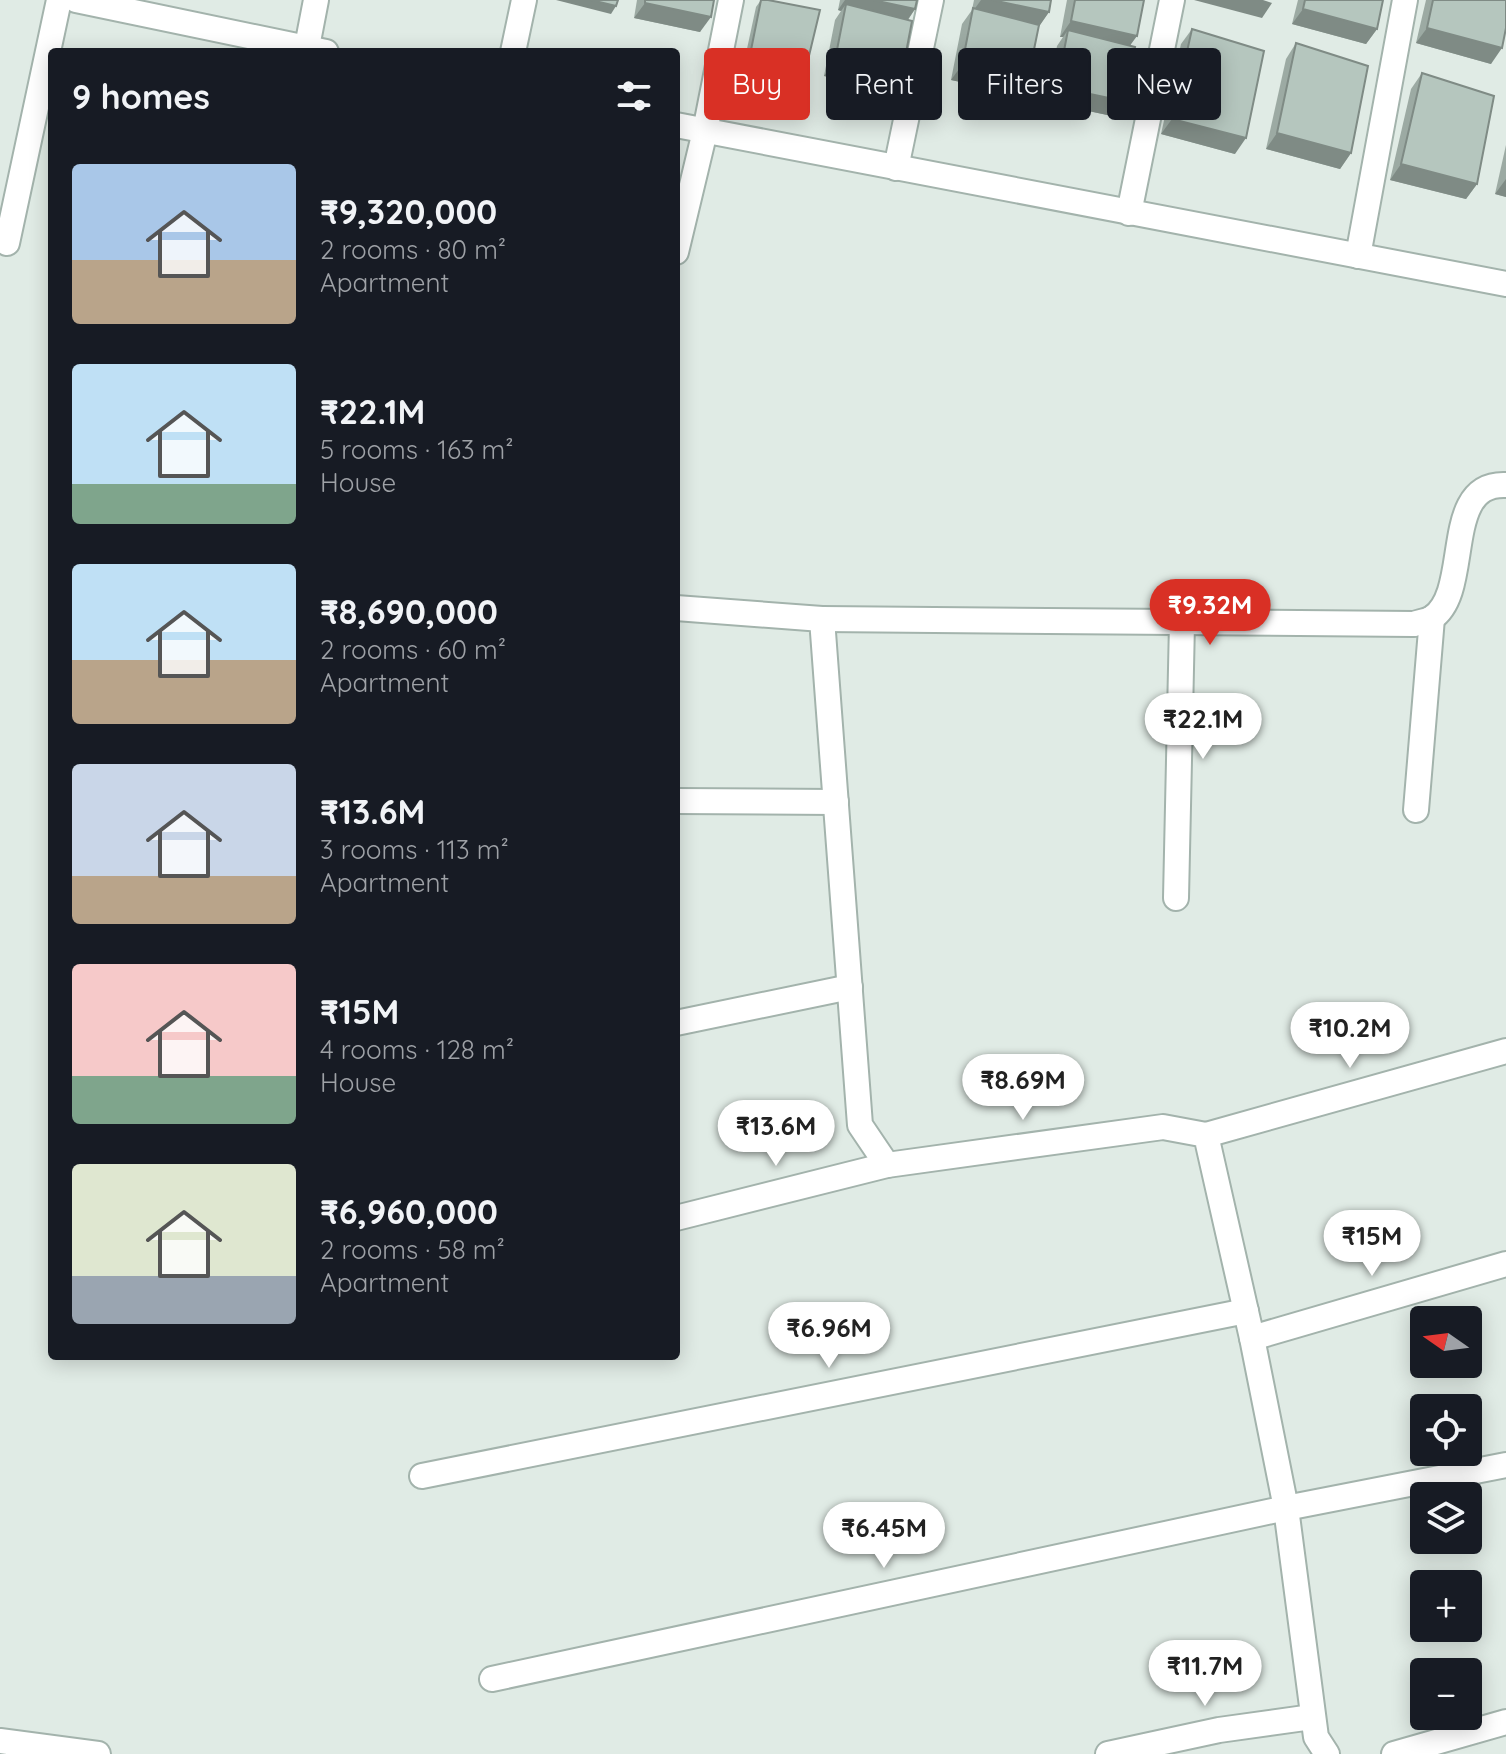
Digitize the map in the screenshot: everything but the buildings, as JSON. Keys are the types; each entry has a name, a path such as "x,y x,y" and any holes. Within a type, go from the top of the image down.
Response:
{"street":[{"path":"49,48 59,0"},
{"path":"76,0 299,48"},
{"path":"313,48 316,0"},
{"path":"514,48 524,0"},
{"path":"680,235 731,0"},
{"path":"896,168 931,0"},
{"path":"1129,213 1172,0"},
{"path":"1358,256 1405,0"},
{"path":"7,243 48,51"},
{"path":"680,126 1506,284"},
{"path":"680,608 822,619 1414,624 1432,618 1442,607 1450,588 1467,508 1485,488 1506,485"},
{"path":"1416,810 1432,618"},
{"path":"822,619 860,1125 887,1165"},
{"path":"1176,898 1182,623"},
{"path":"680,801 836,802"},
{"path":"680,1022 850,987"},
{"path":"680,1217 887,1165 1163,1127 1206,1135 1506,1051"},
{"path":"1206,1135 1252,1338 1286,1508 1312,1717 1316,1737 1327,1754"},
{"path":"1252,1338 1506,1264"},
{"path":"422,1476 1246,1311"},
{"path":"492,1679 1286,1508 1506,1465"},
{"path":"1108,1754 1222,1742 1312,1717"},
{"path":"1394,1754 1506,1722"},
{"path":"0,1741 98,1754"}]}
